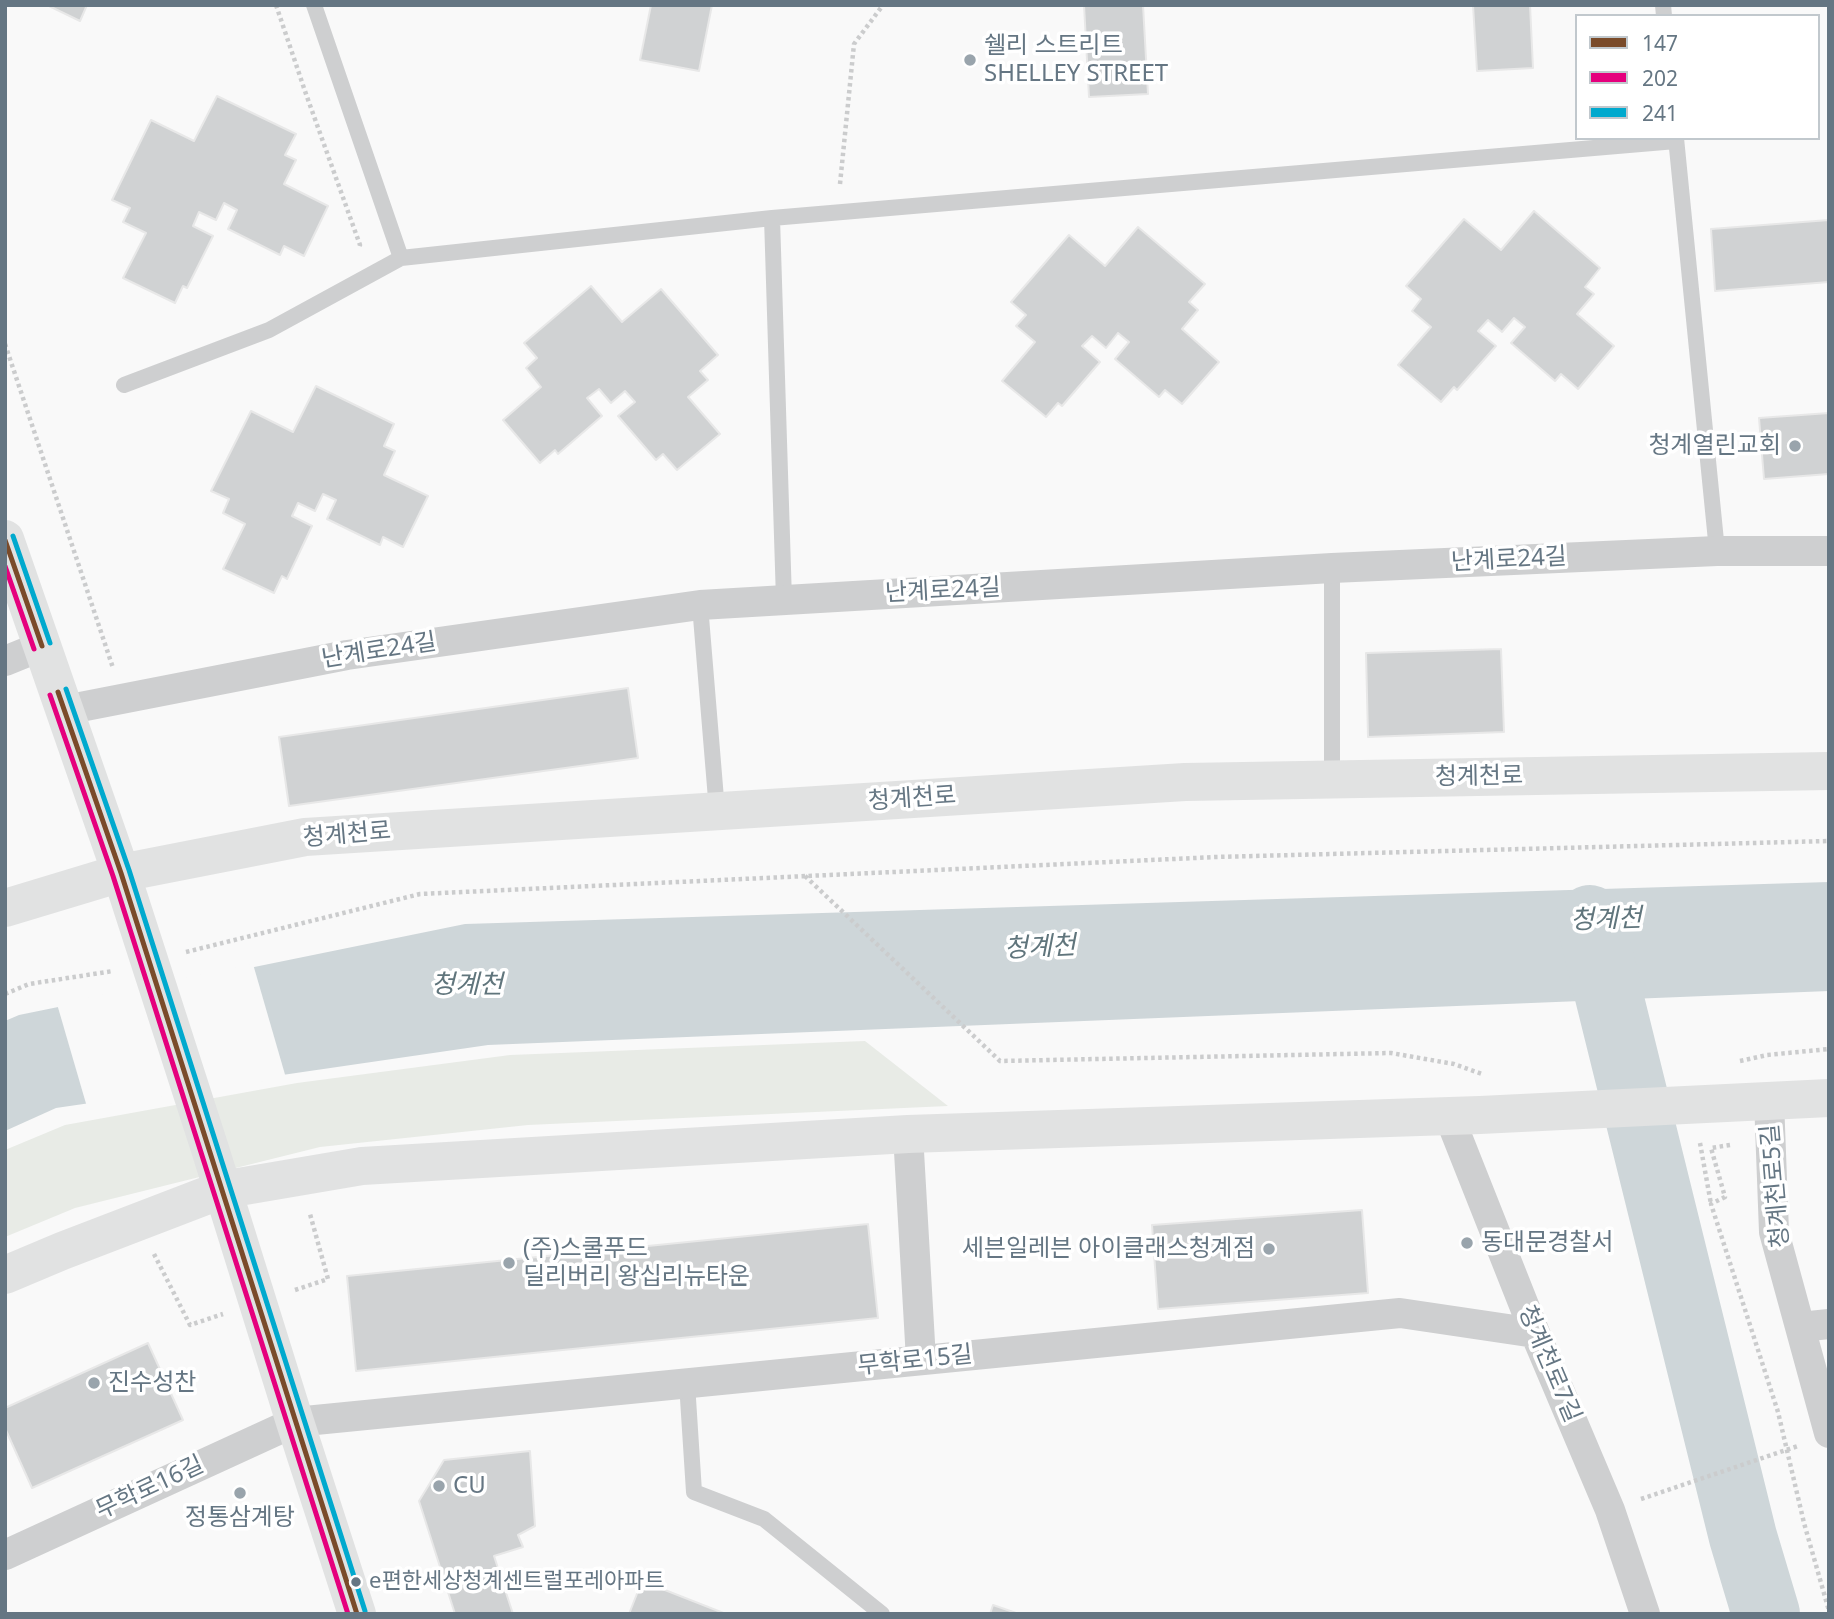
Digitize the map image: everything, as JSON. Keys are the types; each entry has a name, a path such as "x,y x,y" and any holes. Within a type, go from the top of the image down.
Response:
{"main road":[{"path":"5,539 121,873 357,1614"},
{"name":"청계천로","path":"5,908 121,873 305,837 1185,782 1829,771"},
{"path":"5,1275 222,1190 362,1166 908,1134 1465,1115 1695,1121 1769,1100 1829,1098"}],"street":[{"name":"난계로24길","path":"65,710 347,655 700,605 1332,568 1717,551 1829,551"},
{"path":"5,660 42,646"},
{"name":"청계천로5길","path":"1769,1100 1774,1232 1814,1325 1816,1439"},
{"name":"청계천로7길","path":"1465,1115 1535,1332 1610,1510 1645,1614"},
{"path":"908,1134 921,1360"},
{"name":"무학로15길","path":"295,1422 1400,1313 1535,1332"},
{"name":"무학로16길","path":"5,1555 295,1422"}],"lane":[{"path":"314,5 401,258"},
{"path":"124,386 269,330 401,258 772,218 1676,140 1717,551"},
{"path":"772,218 784,600"},
{"path":"1332,568 1332,779"},
{"path":"700,605 717,811"},
{"path":"687,1383 694,1492 764,1518 882,1614"}],"path":[{"path":"276,5 360,246 355,254"},
{"path":"838,213 855,44 883,5"},
{"path":"5,344 123,698"},
{"path":"181,954 420,894 1216,857 1829,841"},
{"path":"805,876 1000,1062 1391,1053 1454,1064 1492,1078"},
{"path":"5,994 29,984 114,970"},
{"path":"1727,1064 1767,1055 1829,1049"},
{"path":"1695,1121 1711,1205"},
{"path":"1778,1412 1804,1523 1829,1611"},
{"path":"1610,1510 1816,1439"}],"shaded area":[{"path":"865,1041 948,1106 528,1125 320,1147 75,1208 5,1237 5,1150 65,1125 297,1083 510,1055"}],"water":[{"name":"청계천","path":"1829,882 1829,991 488,1045 56,1108 5,1131 5,1021 19,1015 465,924"}],"pier":[{"path":"253,964 286,1078 87,1107 57,1004"}],"building":[{"path":"47,5 87,5 80,21"},
{"path":"651,5 712,5 699,71 640,60"},
{"path":"1084,5 1143,5 1148,94 1089,97"},
{"path":"1473,5 1530,5 1533,68 1477,71"},
{"path":"217,96 296,134 285,155 296,160 284,184 328,206 304,256 284,246 280,255 228,229 237,210 224,203 216,220 199,212 193,226 213,236 187,288 183,286 175,303 123,278 146,233 123,222 130,208 112,200 151,120 194,141"},
{"path":"1534,211 1600,268 1585,287 1594,294 1577,314 1614,346 1578,389 1561,374 1555,381 1511,343 1525,327 1514,318 1502,332 1488,320 1478,331 1496,346 1457,390 1454,387 1441,402 1398,365 1431,327 1412,311 1421,299 1406,286 1464,219 1501,250"},
{"path":"1829,220 1829,282 1715,291 1711,229"},
{"path":"1138,227 1205,284 1189,302 1198,310 1182,329 1219,362 1182,404 1165,390 1159,397 1115,359 1129,342 1118,333 1106,348 1092,336 1082,346 1100,362 1062,406 1058,403 1046,417 1002,381 1035,342 1016,326 1026,315 1011,302 1069,235 1105,266"},
{"path":"591,286 622,322 661,289 718,355 700,371 708,380 688,397 720,434 677,470 663,454 656,460 618,416 635,402 625,391 611,403 599,389 587,398 602,416 558,454 555,450 540,463 503,420 541,387 526,368 537,358 524,343"},
{"path":"316,386 394,424 384,446 395,451 384,475 428,496 403,547 383,537 380,545 327,519 336,500 323,494 315,511 298,503 292,516 312,526 287,579 282,576 274,593 223,569 245,524 223,513 229,499 211,491 251,411 293,432"},
{"name":"청계열린교회","path":"1829,413 1829,474 1764,479 1759,418"},
{"path":"1501,649 1504,732 1368,737 1366,653"},
{"path":"628,688 638,758 289,806 279,737"},
{"path":"1362,1210 1368,1293 1158,1309 1152,1225"},
{"path":"868,1224 878,1318 356,1371 347,1276"},
{"path":"148,1343 183,1420 32,1488 5,1428 5,1408"},
{"path":"530,1451 535,1526 518,1535 523,1547 494,1556 513,1614 455,1614 419,1501 444,1460"},
{"path":"642,1581 726,1614 629,1614"},
{"path":"993,1605 1019,1614 990,1614"}],"waterway":[{"path":"1590,919 1743,1537 1766,1614"}],"transit line":[{"name":"241","path":"13,536 50,643"},
{"name":"147","path":"5,540 42,646"},
{"name":"202","path":"5,566 34,649"},
{"name":"241","path":"66,689 129,870 365,1611"},
{"name":"147","path":"58,692 121,873 357,1614"},
{"name":"202","path":"50,695 113,876 348,1614"}],"place":[{"name":"쉘리 스트리트 SHELLEY STREET","path":"970,60"},
{"name":"청계열린교회","path":"1795,446"},
{"name":"동대문경찰서","path":"1467,1243"},
{"name":"세븐일레븐 아이클래스청계점","path":"1269,1249"},
{"name":"(주)스쿨푸드 딜리버리 왕십리뉴타운","path":"509,1263"},
{"name":"진수성찬","path":"94,1383"},
{"name":"CU","path":"439,1486"},
{"name":"정통삼계탕","path":"240,1493"},
{"name":"e편한세상청계센트럴포레아파트","path":"356,1582"}]}
